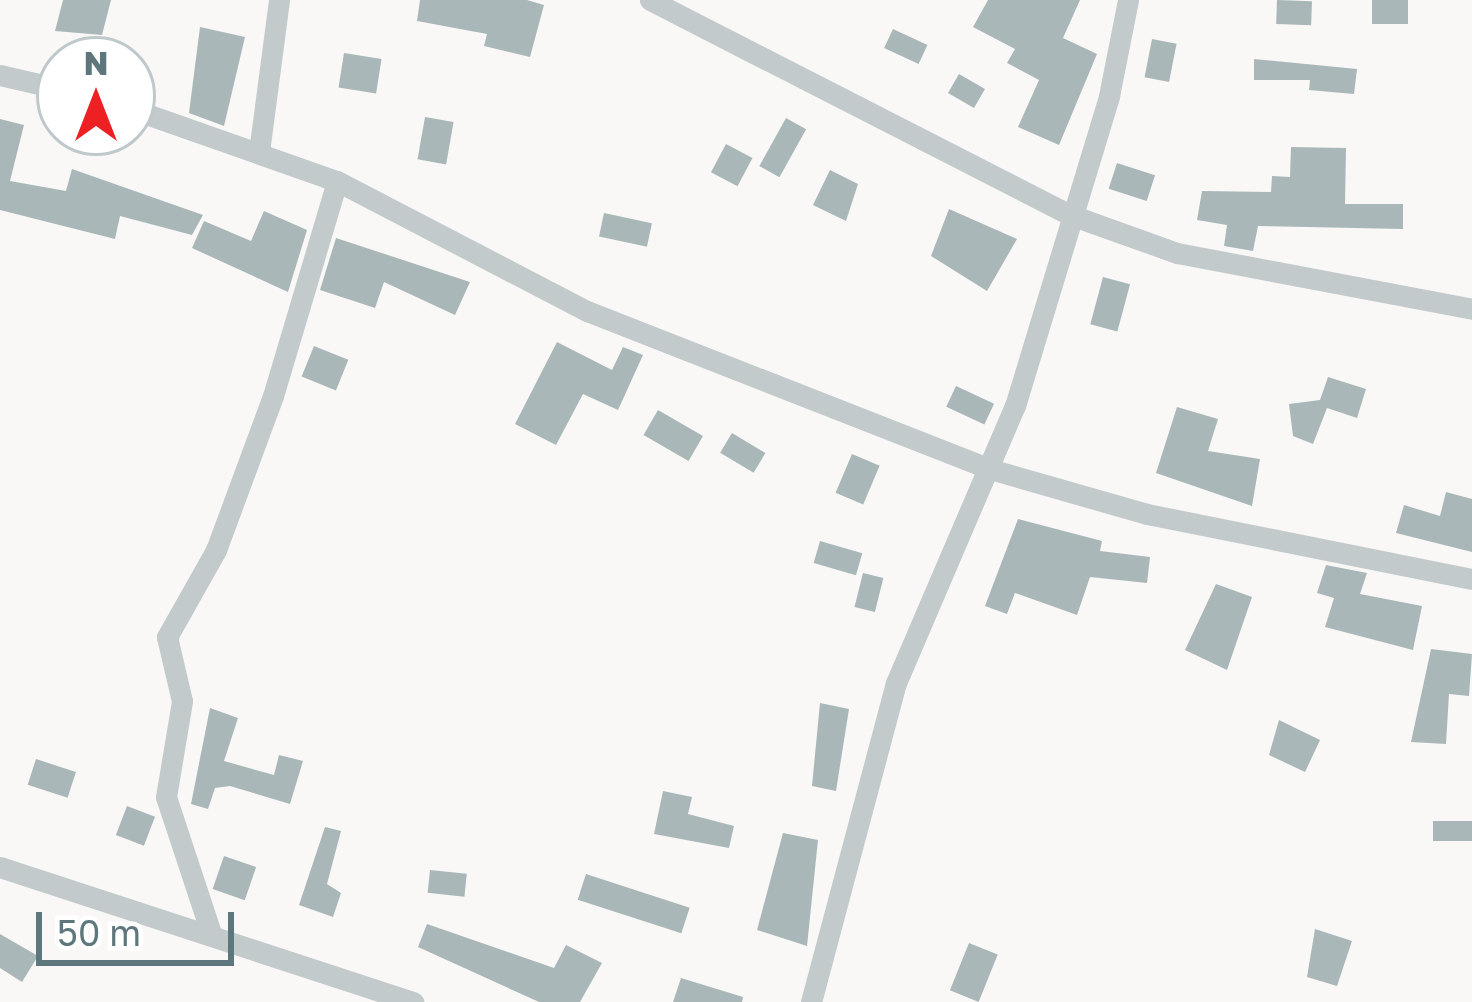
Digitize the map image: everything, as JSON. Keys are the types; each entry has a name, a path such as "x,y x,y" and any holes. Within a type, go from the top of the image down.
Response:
{"street":[{"path":"259,152 279,0"},
{"path":"650,0 1068,214 1177,253 1472,309"},
{"path":"812,1002 896,683 990,469 1109,96 1128,0"},
{"path":"0,74 36,83"},
{"path":"156,117 337,182 587,311 990,469 1147,514 1472,579"},
{"path":"211,933 166,797 182,701 167,637 215,550 273,396 337,182"},
{"path":"0,866 414,1002"}],"building":[{"path":"63,0 111,0 102,35 55,31"},
{"path":"420,0 527,0 544,5 530,57 484,46 487,34 417,21"},
{"path":"988,0 1080,0 1063,38 1097,54 1059,145 1018,127 1039,80 1007,63 1015,49 973,27"},
{"path":"1277,0 1312,1 1311,25 1276,24"},
{"path":"1372,0 1408,0 1408,24 1372,24"},
{"path":"200,27 245,37 224,126 189,113"},
{"path":"893,29 927,45 919,64 884,48"},
{"path":"1152,39 1177,44 1169,82 1145,77"},
{"path":"344,53 382,59 376,94 339,88"},
{"path":"1254,59 1357,69 1354,94 1309,90 1310,80 1254,80"},
{"path":"959,74 985,89 974,108 948,93"},
{"path":"425,117 454,122 446,164 418,159"},
{"path":"786,118 806,129 779,177 759,166"},
{"path":"0,119 24,125 10,181 66,191 72,169 203,215 192,235 120,216 115,239 0,210"},
{"path":"726,144 752,158 737,186 711,172"},
{"path":"1291,147 1346,148 1345,204 1403,204 1403,229 1258,226 1253,251 1224,246 1227,225 1197,220 1202,191 1271,192 1272,176 1290,177"},
{"path":"1117,163 1155,175 1147,201 1109,189"},
{"path":"830,170 858,184 846,221 813,205"},
{"path":"949,209 1017,239 987,291 931,256"},
{"path":"264,211 307,230 288,292 192,248 204,221 251,241"},
{"path":"604,213 652,223 647,247 599,236"},
{"path":"336,238 470,282 455,315 384,282 375,308 320,290"},
{"path":"1103,277 1130,284 1117,332 1090,324"},
{"path":"557,342 612,370 623,347 643,355 618,410 583,394 556,445 515,424"},
{"path":"314,346 348,360 336,390 302,377"},
{"path":"1328,377 1366,389 1357,418 1327,408 1313,444 1293,436 1289,404 1320,400"},
{"path":"956,386 994,404 984,425 946,407"},
{"path":"1177,407 1218,419 1208,451 1260,459 1252,506 1156,473"},
{"path":"658,410 703,436 689,461 644,435"},
{"path":"732,433 765,453 754,473 720,453"},
{"path":"852,454 880,466 863,504 836,493"},
{"path":"1446,492 1472,499 1472,552 1396,533 1404,505 1440,516"},
{"path":"1018,519 1102,541 1100,551 1150,557 1147,583 1090,577 1077,615 1015,593 1007,614 985,606"},
{"path":"820,541 862,553 856,575 814,563"},
{"path":"1326,565 1367,573 1360,594 1422,606 1413,650 1325,627 1334,598 1317,593"},
{"path":"863,573 883,578 875,612 855,607"},
{"path":"1216,584 1252,597 1227,670 1185,650"},
{"path":"1431,649 1472,654 1469,696 1449,694 1446,744 1411,742"},
{"path":"820,703 849,709 836,791 812,786"},
{"path":"210,708 238,718 224,761 274,775 279,755 303,761 290,804 230,786 215,788 208,809 191,804"},
{"path":"1279,720 1320,740 1305,772 1269,755"},
{"path":"36,759 76,772 68,798 28,785"},
{"path":"663,791 692,797 688,814 734,826 729,848 654,834"},
{"path":"127,806 155,817 144,846 116,835"},
{"path":"1433,821 1472,821 1472,841 1433,841"},
{"path":"325,827 341,831 327,884 341,893 333,917 299,905"},
{"path":"783,833 818,840 807,946 757,930"},
{"path":"224,856 256,867 245,900 213,889"},
{"path":"430,870 467,874 464,897 428,893"},
{"path":"586,874 690,908 681,933 578,900"},
{"path":"427,924 554,968 566,945 602,963 580,1002 539,1002 418,947"},
{"path":"1315,929 1352,941 1337,986 1307,977"},
{"path":"0,934 38,956 22,982 0,968"},
{"path":"969,943 998,955 979,1002 950,990"},
{"path":"681,978 743,997 742,1002 673,1002"}]}
